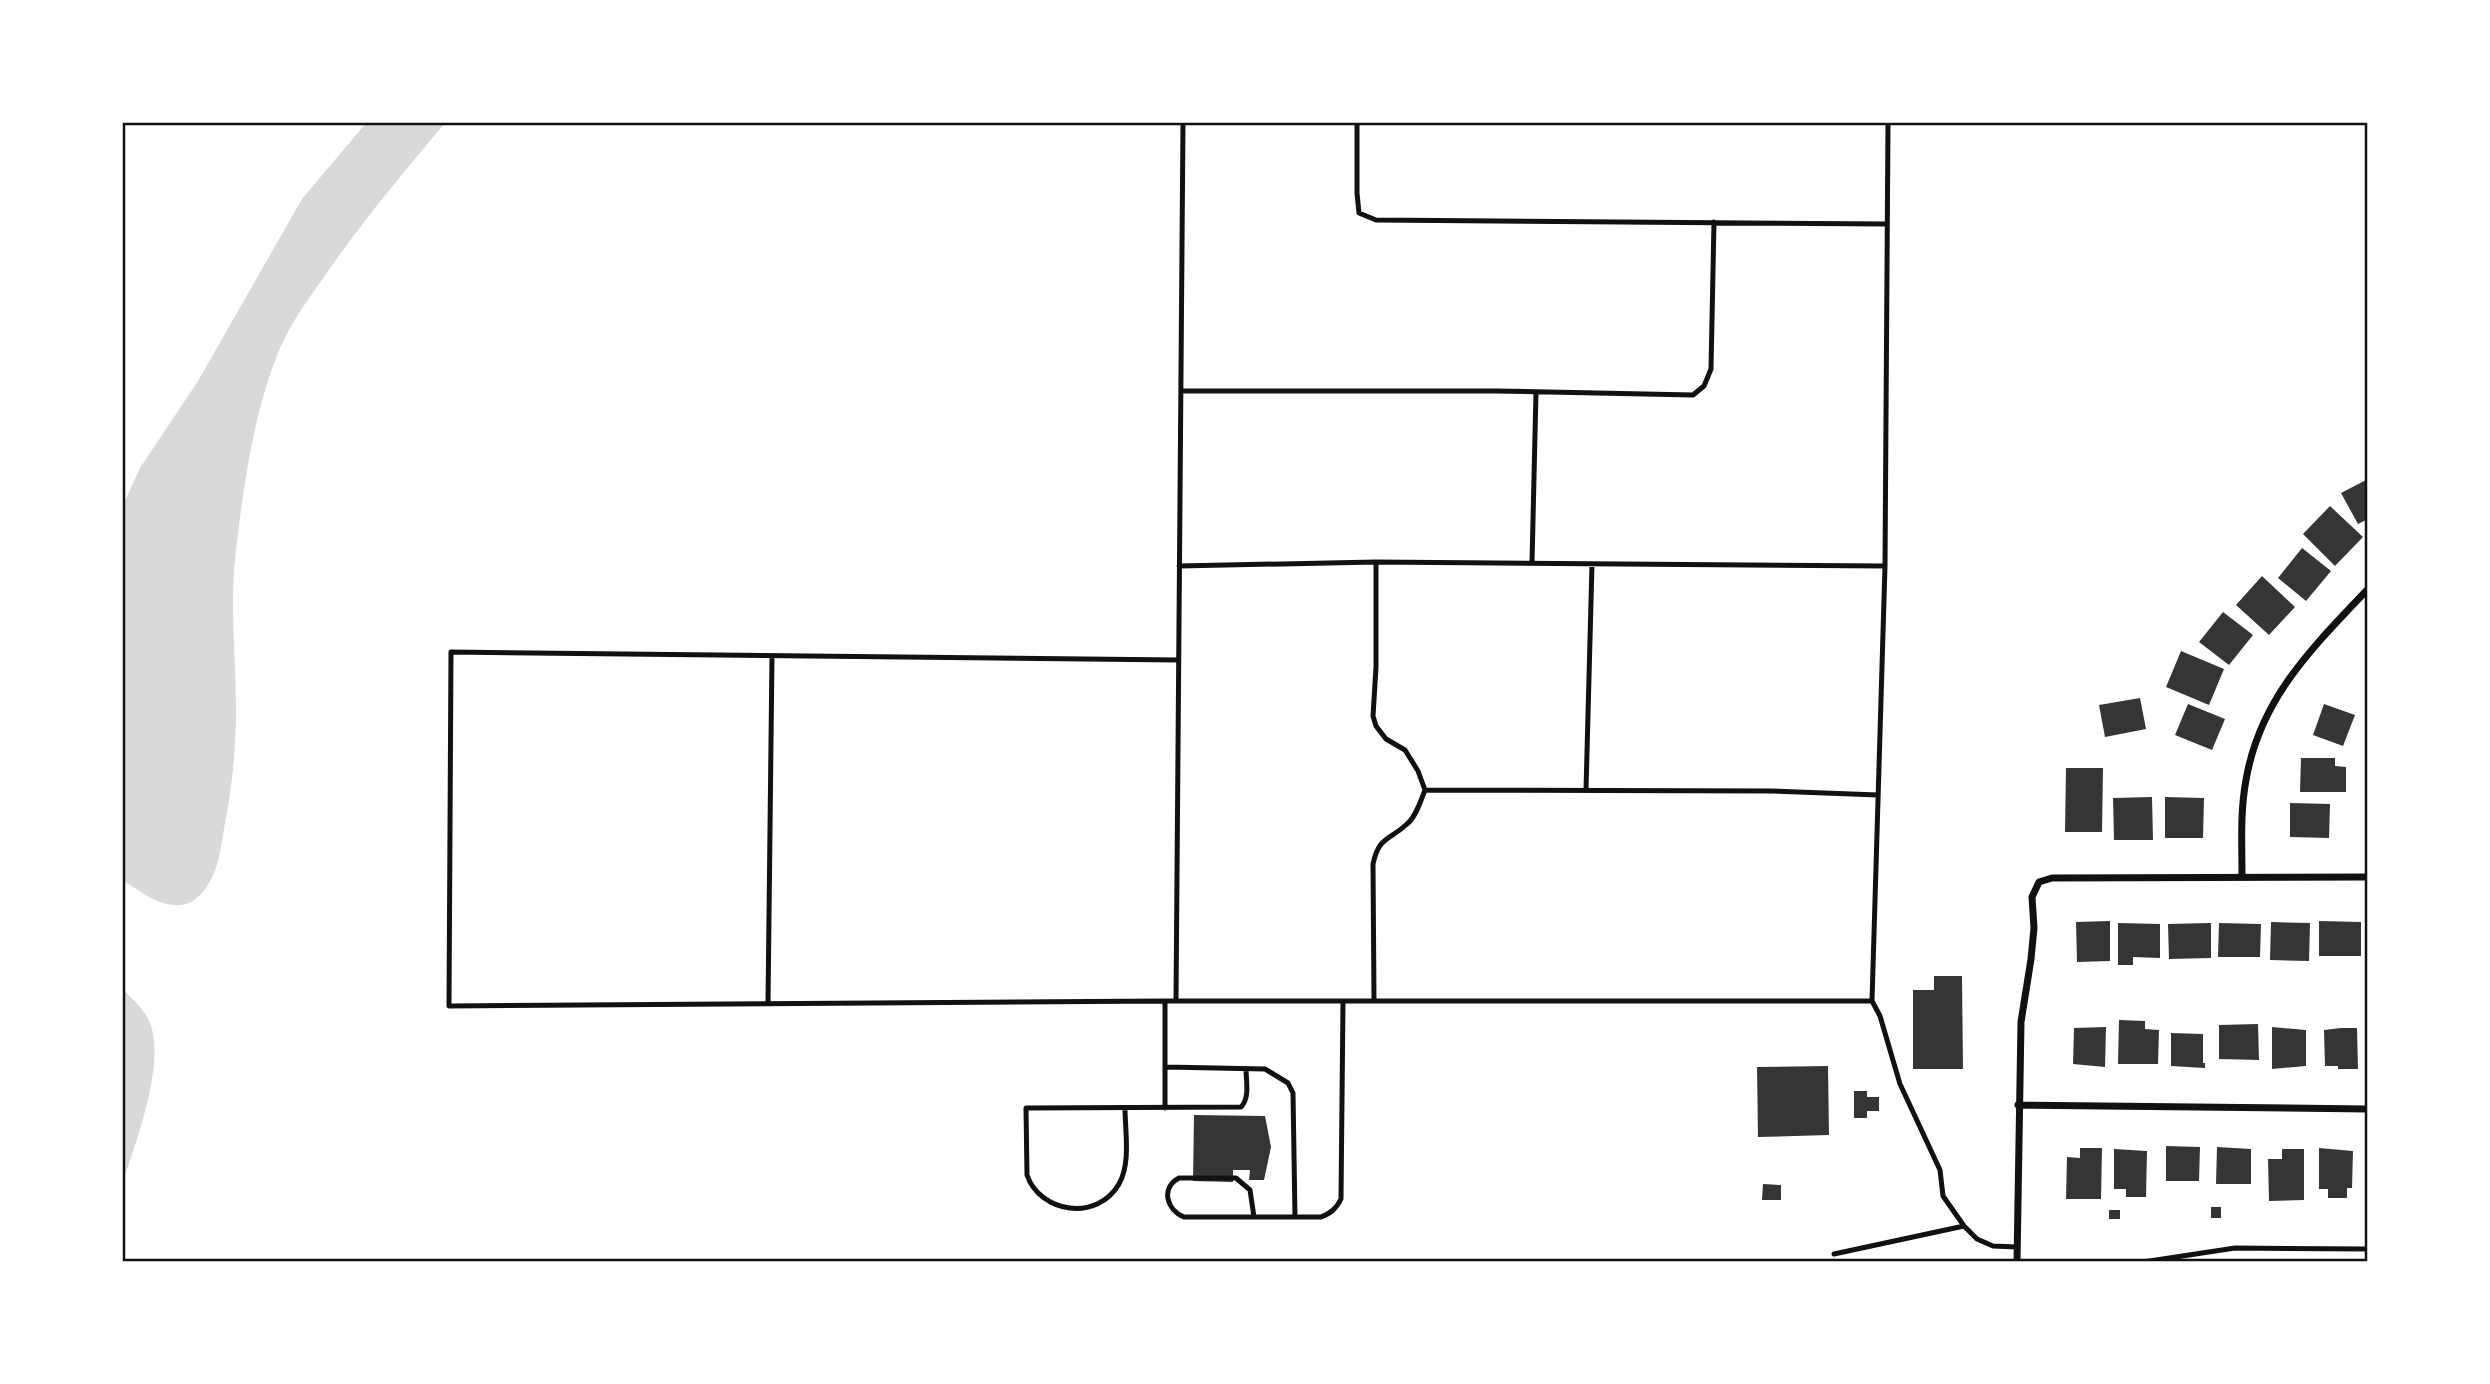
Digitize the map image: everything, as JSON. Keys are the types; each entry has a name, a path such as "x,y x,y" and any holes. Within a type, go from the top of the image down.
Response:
{"street":[{"path":"2242,876 2242,809 2246,778 2256,740 2266,716 2286,681 2305,657 2368,589"},
{"path":"2017,1262 2021,1022 2034,928 2032,897 2039,882 2052,878 2368,877"},
{"path":"2018,1105 2368,1109"}],"lane":[{"path":"1176,1000 1183,122"},
{"path":"1357,122 1359,214 1376,220 1887,224"},
{"path":"1888,122 1885,566 1872,1001 1880,1016 1900,1083 1940,1170 1943,1196 1964,1226 1977,1239 1993,1246 2017,1247"},
{"path":"1181,391 1536,391 1693,396 1704,386 1711,369 1714,222"},
{"path":"1532,563 1536,391"},
{"path":"1179,566 1376,562 1885,566"},
{"path":"1374,1001 1373,864 1376,849 1384,839 1409,823 1425,790 1418,771 1405,750 1386,739 1376,726 1373,716 1376,562"},
{"path":"1586,790 1592,564"},
{"path":"1178,660 451,652 449,1006 1165,1000 1872,1001"},
{"path":"768,1003 772,656"},
{"path":"1425,790 1878,794"},
{"path":"1165,1000 1165,1108"},
{"path":"1254,1217 1250,1190 1236,1178 1179,1178 1171,1182 1168,1189 1170,1206 1175,1213 1184,1217 1254,1217 1295,1217 1321,1217 1330,1214 1340,1199 1343,1001"},
{"path":"1166,1067 1265,1069 1287,1083 1293,1093 1295,1217"},
{"path":"1125,1108 1124,1172 1112,1194 1095,1205 1077,1209 1053,1205 1043,1200 1030,1184 1027,1175 1026,1108 1241,1107 1247,1094 1246,1069"},
{"path":"1834,1254 1964,1226"},
{"path":"2143,1262 2235,1248 2368,1249"}],"shaded area":[{"path":"366,123 445,123 367,218 311,295 287,333 269,377 255,428 235,560 235,739 221,847 210,883 198,897 189,903 169,905 149,897 123,880 123,505 140,468 198,381 302,199"},
{"path":"123,990 148,1018 154,1040 154,1059 147,1102 123,1182"}],"building":[{"path":"2368,479 2368,519 2358,524 2341,493"},
{"path":"2330,506 2363,537 2335,566 2303,534"},
{"path":"2302,548 2331,571 2306,601 2278,578"},
{"path":"2262,576 2295,607 2269,635 2236,605"},
{"path":"2223,612 2253,635 2229,665 2199,642"},
{"path":"2181,651 2224,669 2209,705 2166,687"},
{"path":"2140,698 2146,729 2105,737 2099,705"},
{"path":"2188,704 2225,719 2212,750 2175,735"},
{"path":"2324,704 2355,715 2343,746 2313,735"},
{"path":"2301,758 2335,758 2335,766 2346,767 2346,792 2300,792"},
{"path":"2066,768 2103,768 2102,832 2065,832"},
{"path":"2152,797 2153,840 2114,840 2113,798"},
{"path":"2165,797 2204,798 2203,838 2165,838"},
{"path":"2290,803 2330,804 2329,838 2290,837"},
{"path":"2110,921 2110,961 2077,962 2076,922"},
{"path":"2319,921 2361,922 2361,956 2319,956"},
{"path":"2271,922 2310,923 2309,961 2270,960"},
{"path":"2118,923 2160,924 2160,958 2133,957 2133,965 2118,965"},
{"path":"2211,923 2211,958 2169,959 2168,924"},
{"path":"2219,923 2261,924 2260,957 2218,957"},
{"path":"1934,976 1962,976 1963,1069 1913,1069 1913,990 1934,990"},
{"path":"2119,1020 2145,1021 2145,1029 2159,1030 2158,1064 2118,1064"},
{"path":"2258,1024 2259,1060 2219,1059 2219,1025"},
{"path":"2106,1027 2105,1067 2073,1064 2074,1028"},
{"path":"2272,1027 2306,1030 2306,1066 2272,1069"},
{"path":"2357,1028 2358,1069 2325,1066 2324,1030"},
{"path":"2171,1033 2203,1034 2205,1068 2171,1066"},
{"path":"1828,1066 1829,1135 1758,1137 1757,1067"},
{"path":"1854,1091 1867,1091 1867,1097 1879,1097 1879,1111 1867,1111 1867,1118 1854,1118"},
{"path":"1194,1115 1265,1116 1271,1147 1264,1180 1249,1180 1250,1170 1233,1170 1233,1182 1193,1181"},
{"path":"2166,1146 2200,1147 2199,1181 2166,1181"},
{"path":"2217,1147 2251,1149 2251,1184 2216,1184"},
{"path":"2080,1148 2102,1148 2101,1199 2066,1199 2067,1157 2080,1158"},
{"path":"2319,1148 2353,1151 2352,1188 2347,1188 2347,1198 2328,1198 2328,1189 2319,1189"},
{"path":"2114,1149 2147,1151 2146,1197 2126,1197 2126,1189 2114,1189"},
{"path":"2282,1149 2304,1149 2304,1200 2269,1201 2268,1159 2282,1159"},
{"path":"1763,1184 1781,1185 1781,1200 1762,1200"},
{"path":"2211,1207 2221,1207 2221,1218 2211,1218"},
{"path":"2109,1210 2120,1210 2120,1219 2109,1219"}]}
